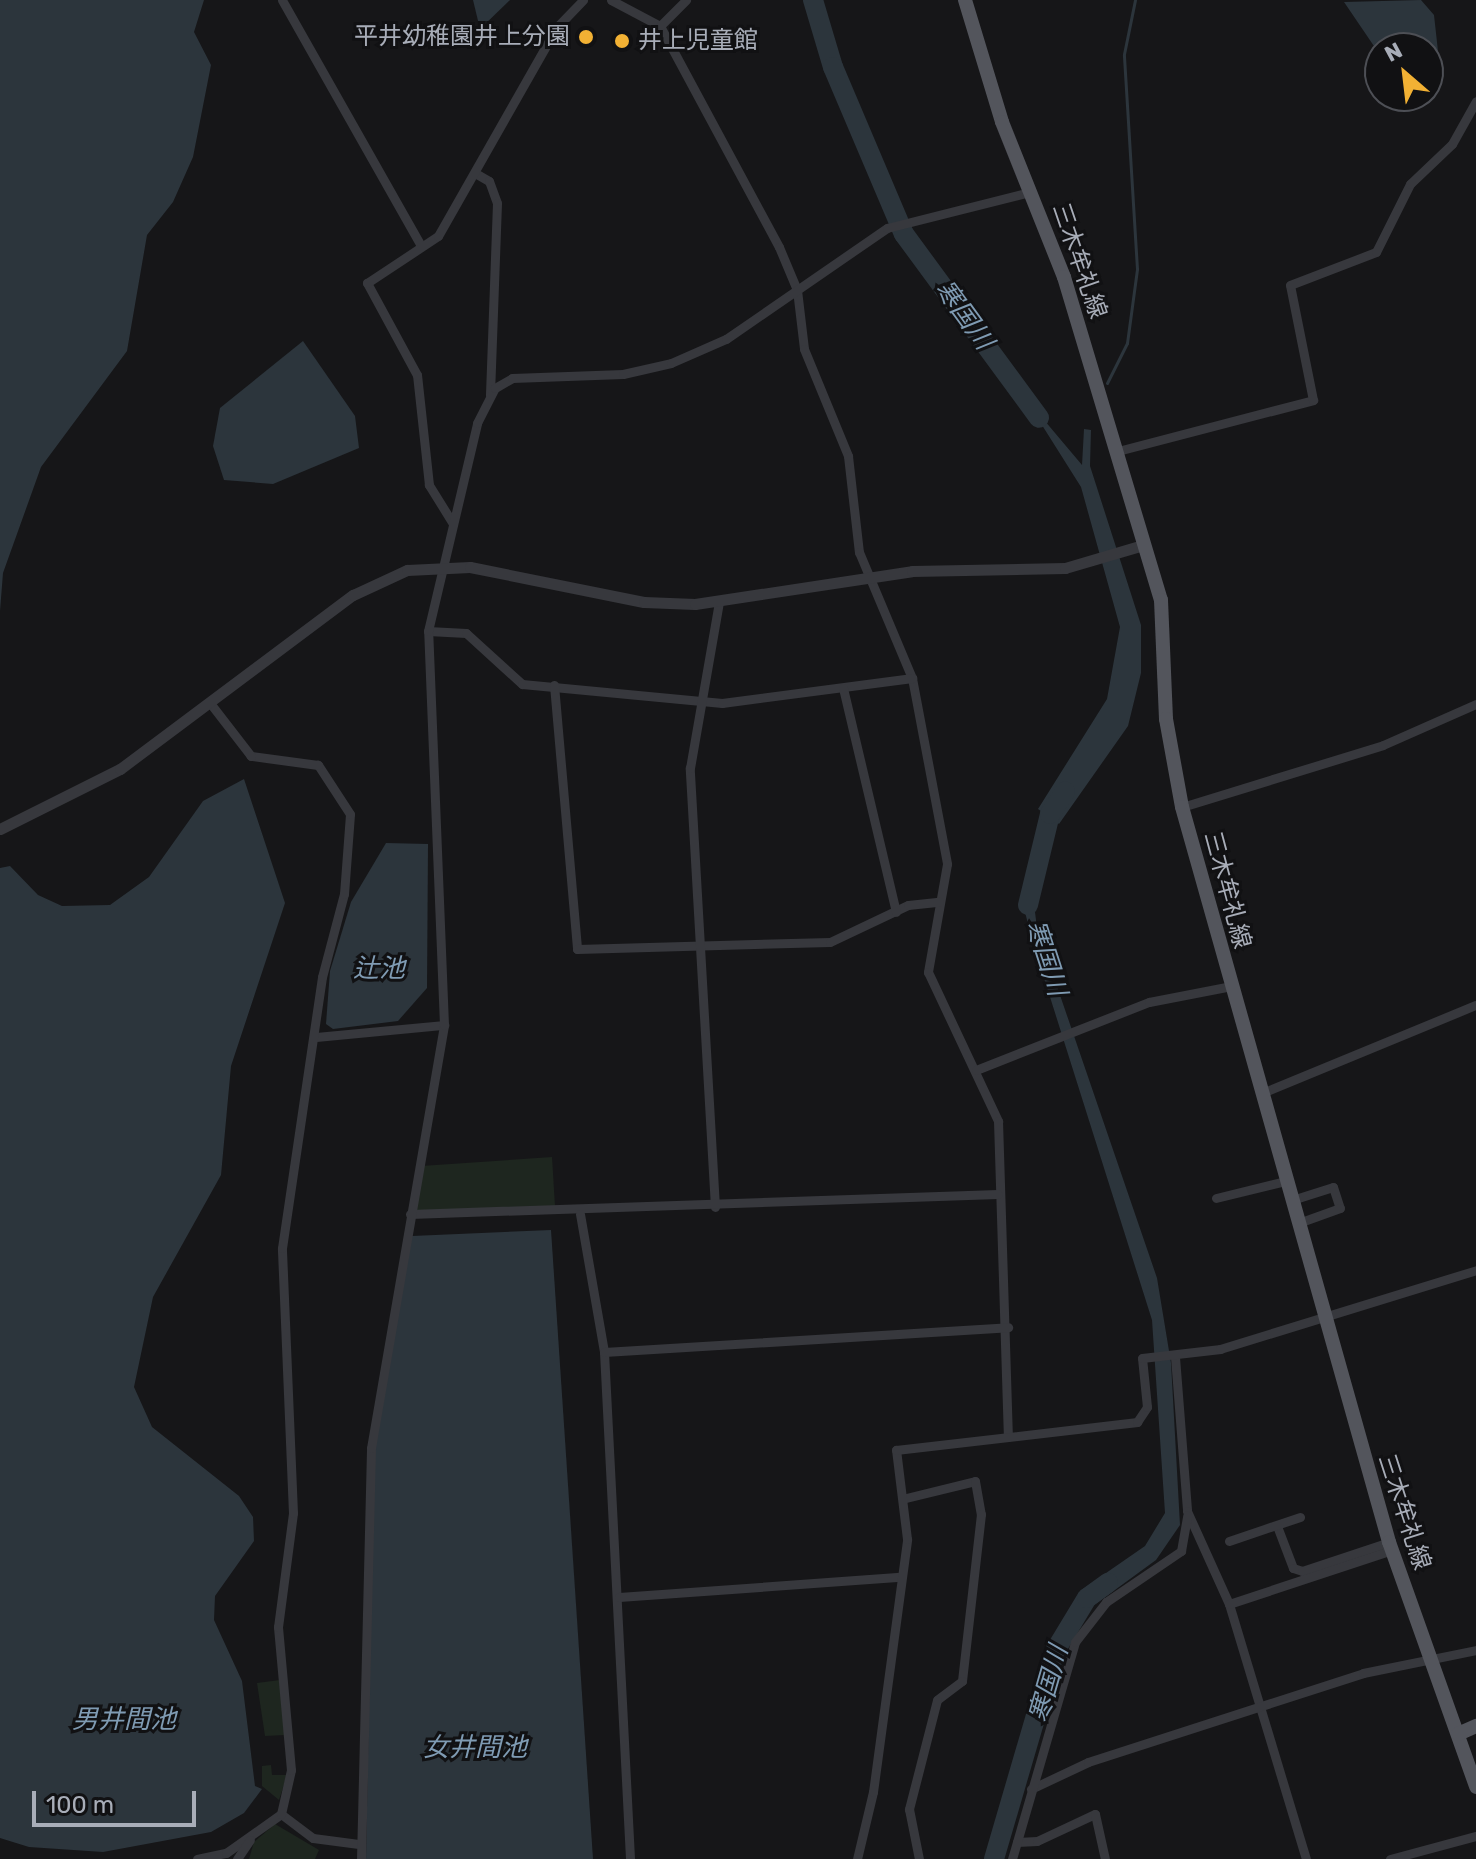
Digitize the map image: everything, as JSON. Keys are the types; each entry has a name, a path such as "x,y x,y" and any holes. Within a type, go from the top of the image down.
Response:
{"main road":[{"name":"三木牟礼線","path":"965,0 1030,192 1064,277 1114,452 1161,600 1166,719 1182,807 1322,1317 1390,1546 1476,1787"},
{"path":"1458,1734 1476,1726"}],"street":[{"path":"282,0 420,244"},
{"path":"452,522 439,508 424,467 417,375 367,291 367,283 420,244 438,236 556,28 583,0"},
{"path":"611,0 660,26 749,181 797,290 804,349 848,456 853,531 912,678 944,829 947,864 928,972 953,1035 976,1070 998,1121 998,1194 1008,1327 1008,1437"},
{"path":"660,26 686,0"},
{"path":"1114,452 1313,400 1290,285 1376,252 1410,184 1452,144 1476,101"},
{"path":"361,1859 371,1448 444,1025 428,631 452,522 490,395 497,203 489,181 475,173"},
{"path":"490,395 529,375 623,374 671,363 726,339 887,228 1030,192"},
{"path":"0,829 120,769 353,595 407,570 441,565 644,602 719,601 869,577 1032,571 1099,560 1143,545"},
{"path":"715,1207 704,949 690,768 697,701 719,601"},
{"path":"428,631 466,633 522,684 697,701 843,688 912,678"},
{"path":"554,685 577,949 704,949 830,942 896,912 939,902"},
{"path":"843,688 896,912"},
{"path":"210,703 251,756 318,765 350,814 344,894 322,977 316,1037 282,1248 293,1513 279,1604 291,1770 281,1814 250,1840 237,1859"},
{"path":"1182,807 1383,745 1476,704"},
{"path":"976,1070 1055,1036 1168,996 1231,986"},
{"path":"1262,1093 1476,1005"},
{"path":"316,1037 444,1025"},
{"path":"1216,1198 1286,1181"},
{"path":"1292,1200 1333,1187 1340,1208 1298,1223"},
{"path":"410,1214 580,1214 998,1194"},
{"path":"580,1214 604,1352 619,1597 630,1859"},
{"path":"861,1858 900,1577 906,1498 896,1450 1145,1418 1147,1358 1175,1357 1476,1270"},
{"path":"604,1352 1008,1327"},
{"path":"1012,1859 1067,1661 1087,1619 1181,1551 1187,1511 1175,1357"},
{"path":"906,1498 975,1481 981,1514 962,1681 937,1700 909,1809 919,1859"},
{"path":"1187,1511 1229,1604 1306,1859"},
{"path":"1229,1541 1300,1517"},
{"path":"1277,1526 1293,1568 1302,1571 1390,1546"},
{"path":"1229,1604 1390,1546"},
{"path":"619,1597 900,1577"},
{"path":"1031,1789 1088,1762 1261,1710 1363,1673 1432,1664 1476,1650"},
{"path":"281,1814 313,1838 359,1844"},
{"path":"1017,1842 1037,1841 1095,1814 1105,1859"},
{"path":"1390,1859 1476,1836"},
{"path":"197,1859 250,1840"}],"shaded area":[{"path":"552,1157 555,1206 412,1213 421,1166"},
{"path":"280,1680 285,1735 265,1736 257,1683"},
{"path":"271,1765 272,1775 287,1775 279,1800 262,1786 262,1766"},
{"path":"275,1824 319,1850 315,1859 249,1859 254,1842"}],"water":[{"path":"0,0 204,0 194,32 211,65 193,157 173,202 147,235 127,351 41,467 3,573 0,611"},
{"path":"473,0 510,0 480,29"},
{"path":"1421,0 1434,15 1436,32 1364,32 1344,2"},
{"path":"303,341 355,416 359,448 273,484 224,480 213,446 220,408"},
{"path":"1023,395 1082,465 1084,429 1091,430 1090,466 1141,625 1141,673 1128,726 1059,824 1038,809 1107,699 1120,627 1081,487"},
{"name":"男井間池","path":"244,779 285,903 231,1066 221,1175 153,1297 134,1387 152,1427 239,1496 253,1517 254,1541 215,1596 214,1620 242,1681 255,1786 262,1789 244,1813 211,1832 103,1852 29,1847 0,1838 0,868 10,866 38,895 62,906 110,905 149,877 203,801"},
{"name":"辻池","path":"386,843 428,844 427,988 398,1021 333,1029 326,1024 330,971 351,902"},
{"path":"1031,880 1037,928 1157,1278 1171,1363 1180,1525 1156,1560 1093,1606 1080,1591 1145,1546 1165,1513 1152,1320 1032,940 1024,908"},
{"name":"女井間池","path":"551,1230 593,1859 366,1859 374,1451 412,1236"},
{"path":"1021,1783 1002,1853 991,1859 1015,1792"}],"waterway":[{"name":"寒国川","path":"813,0 833,67 904,234 1039,418"},
{"path":"1107,383 1127,343 1137,269 1124,54 1135,0"},
{"name":"寒国川","path":"1028,905 1050,814 1065,792"},
{"name":"寒国川","path":"994,1859 1055,1651 1087,1598 1108,1583"}],"place":[{"name":"平井幼稚園井上分園","path":"586,37"},
{"name":"井上児童館","path":"622,41"}]}
